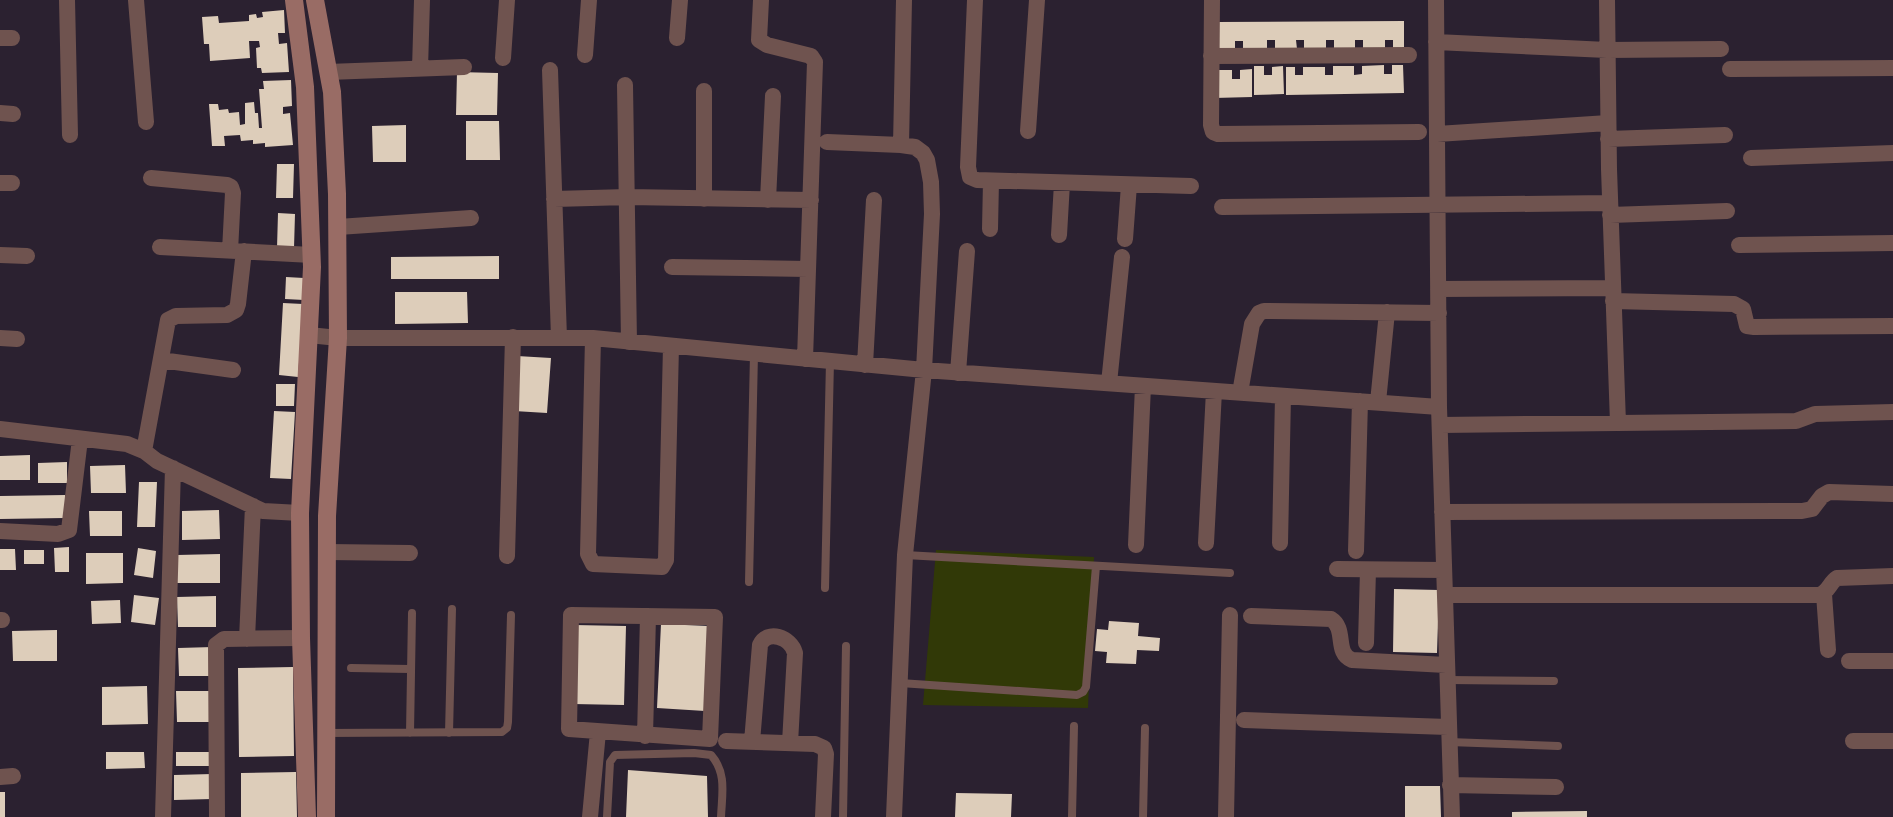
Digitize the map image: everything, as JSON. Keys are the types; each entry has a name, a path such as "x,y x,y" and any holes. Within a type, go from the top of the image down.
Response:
{"street":[{"path":"67,0 70,135"},
{"path":"136,0 146,122"},
{"path":"294,0 305,87 312,255 300,513 301,638 307,817"},
{"path":"315,0 332,92 338,227 338,338 327,516 326,817"},
{"path":"420,69 422,0"},
{"path":"503,58 507,0"},
{"path":"585,55 589,0"},
{"path":"677,38 680,0"},
{"path":"762,0 759,40 766,45 811,56 815,62 805,359"},
{"path":"901,145 904,0"},
{"path":"975,0 968,167 970,177 992,181 1191,186"},
{"path":"1028,131 1036,0"},
{"path":"1212,0 1211,125 1213,132 1218,134 1419,132"},
{"path":"1436,0 1439,406 1452,817"},
{"path":"1607,0 1610,209 1618,423"},
{"path":"1436,42 1607,50 1721,49"},
{"path":"1211,56 1409,55"},
{"path":"328,72 464,67"},
{"path":"1730,69 1893,68"},
{"path":"550,70 559,338"},
{"path":"625,85 629,342"},
{"path":"704,91 704,199"},
{"path":"768,200 773,96"},
{"path":"1437,134 1608,131 1725,135"},
{"path":"827,142 915,147 927,160 931,182 932,214 924,370 905,555 894,817"},
{"path":"1750,158 1893,153"},
{"path":"144,451 168,320 172,317 227,315 236,310 238,304 237,251 231,188 227,185 151,178"},
{"path":"990,229 992,181"},
{"path":"1059,235 1062,183"},
{"path":"1125,239 1129,185"},
{"path":"554,199 811,200"},
{"path":"865,365 874,200"},
{"path":"1222,207 1437,205 1727,211"},
{"path":"338,227 471,218"},
{"path":"1739,245 1893,243"},
{"path":"160,247 312,255"},
{"path":"958,373 967,251"},
{"path":"0,255 27,256"},
{"path":"1109,383 1122,257"},
{"path":"672,267 808,269"},
{"path":"1438,289 1613,295 1734,304 1743,309 1747,326 1754,327 1893,326"},
{"path":"1240,393 1252,324 1259,313 1264,311 1438,313"},
{"path":"1378,402 1388,312"},
{"path":"309,335 338,338 593,338 958,373 1439,406"},
{"path":"507,556 513,337"},
{"path":"0,338 17,339"},
{"path":"593,338 588,554 593,564 662,567 666,560 671,346"},
{"path":"161,360 233,370"},
{"path":"1136,545 1143,386"},
{"path":"1206,543 1214,391"},
{"path":"1280,543 1283,396"},
{"path":"1356,551 1360,401"},
{"path":"1440,425 1796,421 1815,414 1893,412"},
{"path":"0,429 127,444 144,451 157,461 263,510 300,513"},
{"path":"0,531 58,534 69,530 80,439"},
{"path":"163,817 173,468"},
{"path":"1442,512 1802,511 1812,509 1822,495 1829,492 1893,494"},
{"path":"247,639 253,506"},
{"path":"327,552 410,553"},
{"path":"1337,569 1444,570"},
{"path":"1366,643 1368,570"},
{"path":"1828,650 1824,594 1833,581 1837,578 1893,576"},
{"path":"1445,595 1824,594"},
{"path":"571,615 648,616 715,617 711,739 569,729 571,615"},
{"path":"1226,817 1230,615"},
{"path":"645,736 648,616"},
{"path":"1251,616 1331,619 1340,629 1342,654 1346,658 1447,672"},
{"path":"752,742 760,645 762,640 768,637 789,641 795,653 789,743"},
{"path":"217,817 216,645 224,639 301,638"},
{"path":"1849,661 1893,661"},
{"path":"1244,720 1449,734"},
{"path":"590,817 598,732"},
{"path":"726,741 815,744 824,748 826,754 823,817"},
{"path":"1852,741 1893,741"},
{"path":"1450,785 1556,787"}],"lane":[{"path":"748,582 754,354"},
{"path":"825,588 830,361"},
{"path":"905,555 1230,573"},
{"path":"900,683 1077,694 1083,692 1086,687 1095,566"},
{"path":"448,733 452,609"},
{"path":"410,733 412,613"},
{"path":"325,733 495,733 507,728 511,615"},
{"path":"843,817 846,646"},
{"path":"351,668 410,669"},
{"path":"1447,672 1554,681"},
{"path":"1072,817 1074,726"},
{"path":"1143,817 1145,728"},
{"path":"1449,734 1558,746"},
{"path":"607,817 610,762 615,755 694,753 711,755 718,764 723,777 721,817"}],"green space":[{"path":"936,550 1094,557 1088,708 923,705"}],"building":[{"path":"284,10 285,33 278,33 279,44 287,43 289,72 262,73 261,68 257,68 256,48 260,47 259,41 249,41 250,58 210,61 209,44 204,44 202,17 218,16 219,23 249,21 249,15 256,14 257,18 263,17 262,12"},
{"path":"1404,21 1404,48 1393,48 1393,40 1385,40 1385,49 1363,48 1363,40 1355,40 1355,49 1334,49 1334,40 1326,40 1326,49 1304,49 1304,40 1296,40 1297,49 1275,49 1275,40 1267,40 1267,49 1243,49 1243,41 1235,41 1235,49 1217,49 1217,22"},
{"path":"1384,65 1384,74 1392,74 1392,65 1403,65 1404,93 1286,95 1286,67 1295,67 1295,75 1303,75 1303,67 1325,67 1325,75 1333,75 1333,66 1354,66 1354,75 1362,74 1362,66"},
{"path":"1254,66 1264,66 1264,75 1272,75 1272,67 1283,66 1284,94 1254,95"},
{"path":"1252,69 1252,97 1214,98 1214,70 1232,70 1232,79 1240,79 1240,70"},
{"path":"457,72 498,73 497,115 456,115"},
{"path":"291,80 292,106 283,107 283,114 290,113 293,145 265,147 265,143 253,144 253,140 241,141 240,135 224,136 225,146 212,146 209,104 218,104 219,110 228,109 229,113 239,112 240,125 245,124 245,103 254,102 255,113 258,113 259,128 262,128 259,89 264,89 263,81"},
{"path":"466,121 499,121 500,160 466,160"},
{"path":"406,125 406,162 373,162 372,126"},
{"path":"277,164 294,164 293,198 276,198"},
{"path":"278,213 295,214 294,248 277,248"},
{"path":"499,256 499,279 391,279 391,257"},
{"path":"286,277 304,278 304,300 285,299"},
{"path":"395,292 467,292 468,323 395,324"},
{"path":"283,303 303,304 298,377 279,375"},
{"path":"517,356 551,358 547,413 514,411"},
{"path":"276,384 295,384 294,406 276,406"},
{"path":"274,411 295,412 291,479 270,478"},
{"path":"30,455 30,480 0,480 0,456"},
{"path":"67,462 67,483 38,483 38,463"},
{"path":"125,465 126,493 91,493 90,466"},
{"path":"139,482 157,482 155,527 137,527"},
{"path":"65,495 65,518 0,519 0,496"},
{"path":"219,510 220,539 182,540 182,511"},
{"path":"89,511 122,511 122,536 90,536"},
{"path":"69,547 69,572 55,572 54,548"},
{"path":"138,548 156,551 153,578 134,575"},
{"path":"0,549 15,549 16,570 0,570"},
{"path":"24,550 44,550 44,564 24,564"},
{"path":"86,553 123,553 123,583 86,584"},
{"path":"220,554 220,583 177,583 177,555"},
{"path":"1394,589 1439,590 1437,653 1393,652"},
{"path":"134,595 159,598 155,625 131,622"},
{"path":"216,596 216,627 178,627 177,597"},
{"path":"120,600 121,623 92,624 91,601"},
{"path":"1109,621 1139,623 1138,636 1160,638 1159,651 1137,650 1136,664 1106,663 1107,652 1095,651 1097,629 1108,630"},
{"path":"661,624 709,626 705,711 657,708"},
{"path":"574,625 626,626 624,705 573,704"},
{"path":"57,630 57,661 13,661 12,631"},
{"path":"213,647 213,676 179,676 178,648"},
{"path":"293,667 294,756 239,757 238,668"},
{"path":"147,686 148,724 102,725 102,687"},
{"path":"176,691 209,691 209,722 177,722"},
{"path":"106,752 144,752 145,768 106,769"},
{"path":"176,752 210,752 210,766 176,766"},
{"path":"628,770 707,776 708,817 626,817"},
{"path":"296,772 297,817 241,817 241,773"},
{"path":"212,774 212,799 174,800 174,775"},
{"path":"1405,786 1440,786 1441,817 1405,817"},
{"path":"0,792 5,792 5,817 0,817"},
{"path":"956,793 1012,794 1011,817 955,817"},
{"path":"1587,811 1587,817 1512,817 1512,812"}]}
